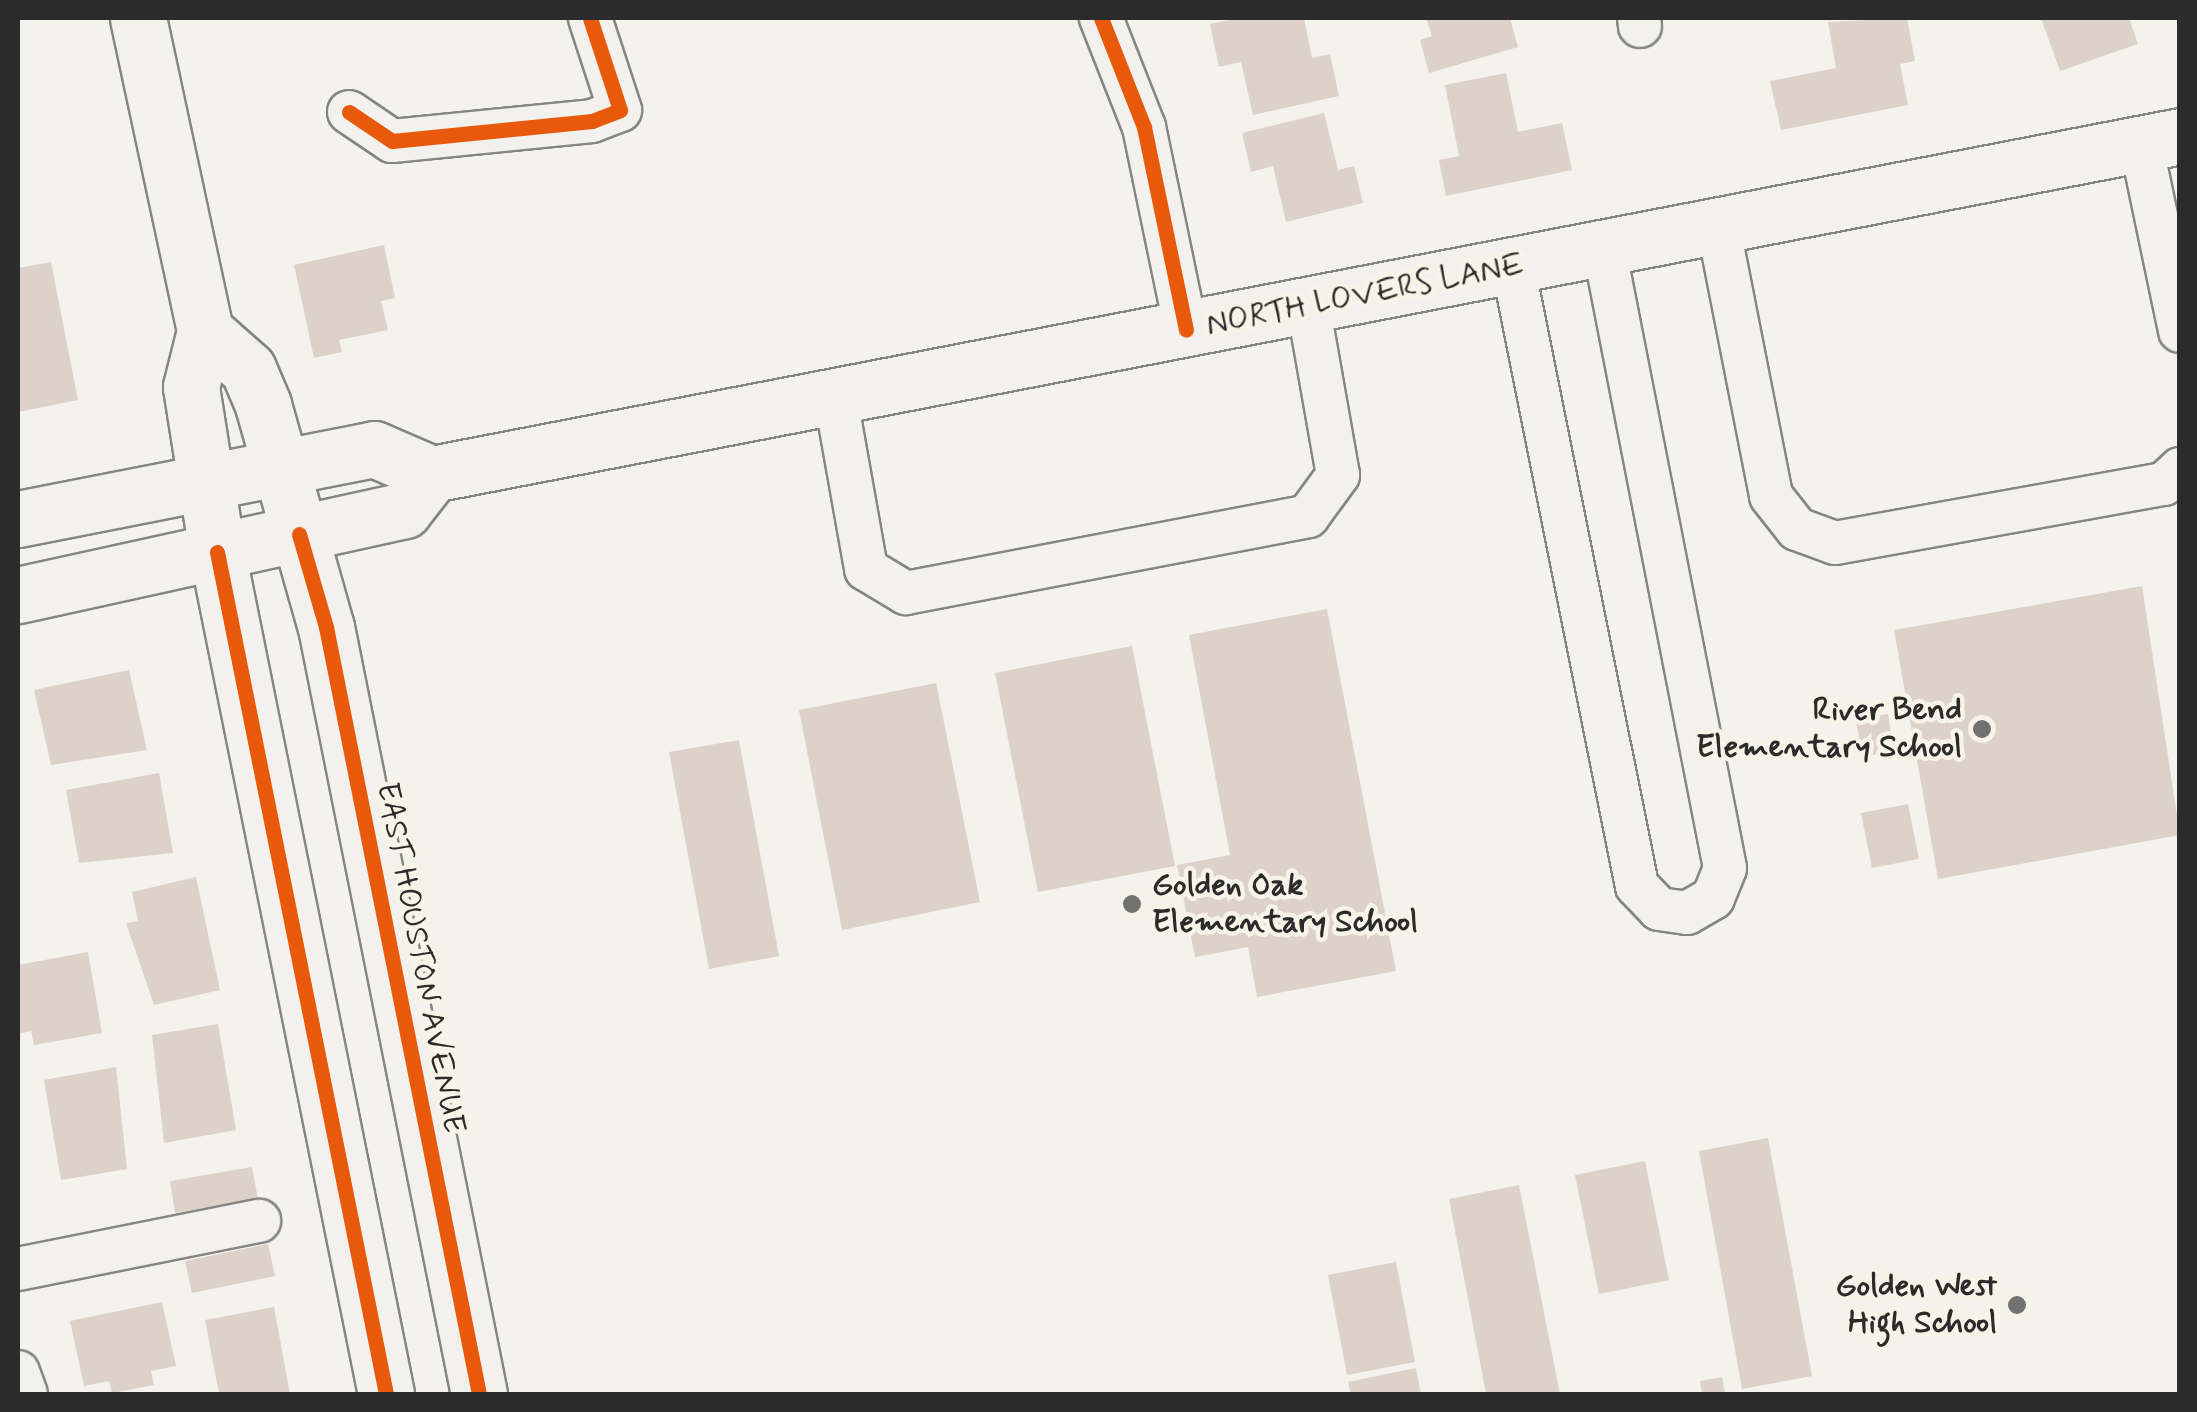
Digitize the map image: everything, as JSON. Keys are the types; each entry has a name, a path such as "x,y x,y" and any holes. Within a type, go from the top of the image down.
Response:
{"main road":[{"path":"138,18 206,331 191,387 217,552 386,1394"},
{"name":"NORTH LOVERS LANE","path":"432,474 836,400 2160,140"},
{"name":"EAST HOUSTON AVENUE","path":"206,331 248,369 326,627 479,1394"},
{"path":"18,519 205,479 374,449 432,474 404,510 18,595"}],"street":[{"path":"350,112 392,141 592,121 620,110 590,18"},
{"path":"1101,18 1144,127 1186,330"},
{"path":"2160,140 2178,314"},
{"path":"1718,226 1771,496 1797,529 1835,543 2164,484 2180,468"},
{"path":"1513,266 1637,886 1658,909 1687,913 1713,898 1725,868 1604,248"},
{"path":"836,400 866,569 906,593 1308,516 1338,475 1308,305"},
{"path":"18,1269 259,1221"},
{"path":"18,1372 26,1394"}],"building":[{"path":"1239,18 1304,18 1312,58 1330,54 1339,96 1253,115 1241,62 1219,67 1210,24"},
{"path":"1426,18 1510,18 1518,47 1429,73 1420,40 1432,36"},
{"path":"1907,18 1915,61 1900,64 1908,105 1781,130 1770,81 1836,68 1828,22"},
{"path":"2041,18 2129,18 2138,44 2060,71"},
{"path":"1506,73 1518,132 1562,123 1572,170 1446,196 1439,160 1459,156 1445,85"},
{"path":"1324,113 1338,170 1354,166 1363,203 1286,222 1273,166 1251,172 1242,133"},
{"path":"384,245 395,298 381,301 388,330 339,340 342,352 314,358 294,265"},
{"path":"51,262 78,400 18,412 18,268"},
{"path":"2142,586 2180,835 1938,879 1894,630"},
{"path":"1327,609 1396,971 1257,997 1248,947 1195,957 1177,865 1230,855 1189,635"},
{"path":"1132,646 1175,866 1038,892 995,673"},
{"path":"129,670 147,750 51,765 34,690"},
{"path":"936,683 980,902 842,930 799,710"},
{"path":"1888,714 1894,751 1862,757 1856,720"},
{"path":"739,740 779,956 709,969 669,752"},
{"path":"159,773 173,853 79,863 66,790"},
{"path":"1908,804 1919,859 1872,868 1861,813"},
{"path":"196,877 220,990 154,1005 126,923 138,921 132,892"},
{"path":"88,952 102,1033 34,1045 31,1031 18,1034 18,965"},
{"path":"218,1024 236,1130 164,1143 152,1035"},
{"path":"116,1067 127,1169 61,1180 44,1080"},
{"path":"1768,1138 1812,1376 1742,1389 1699,1151"},
{"path":"1645,1161 1669,1280 1599,1294 1575,1175"},
{"path":"252,1167 258,1199 175,1213 170,1181"},
{"path":"1519,1185 1560,1394 1486,1394 1449,1199"},
{"path":"268,1244 275,1276 192,1293 185,1261"},
{"path":"1396,1262 1415,1362 1347,1375 1328,1275"},
{"path":"162,1302 176,1366 151,1371 154,1385 112,1393 109,1381 84,1386 70,1321"},
{"path":"274,1307 290,1394 219,1394 205,1320"},
{"path":"1416,1368 1421,1394 1351,1394 1348,1382"},
{"path":"1722,1377 1725,1394 1702,1394 1700,1381"}],"cycle path":[{"path":"349,112 392,141 592,121 620,110 590,18"},
{"path":"1101,18 1144,127 1186,330"},
{"path":"299,534 326,627 479,1394"},
{"path":"217,552 386,1394"}],"place":[{"name":"River Bend Elementary School","path":"1982,729"},
{"name":"Golden Oak Elementary School","path":"1132,904"},
{"name":"Golden West High School","path":"2017,1305"}]}
